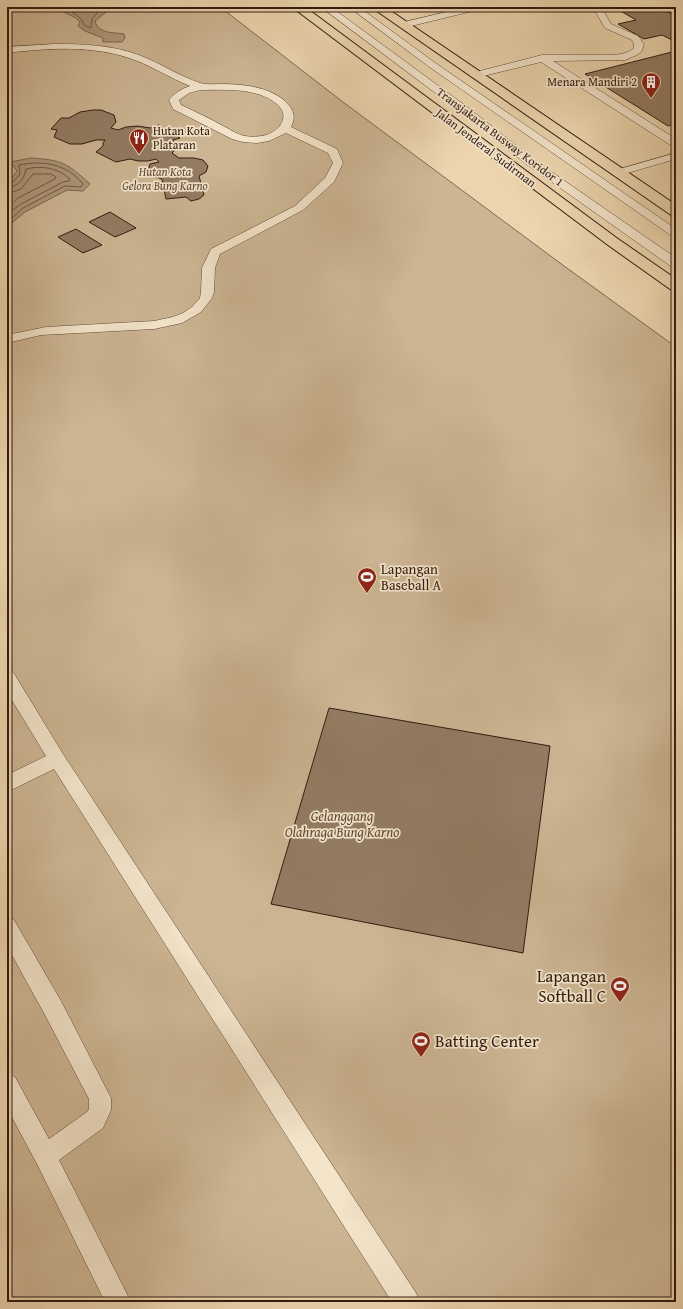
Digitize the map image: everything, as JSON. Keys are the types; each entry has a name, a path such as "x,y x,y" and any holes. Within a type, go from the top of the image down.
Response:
{"main road":[{"name":"Jalan Jenderal Sudirman","path":"298,7 613,242 676,286"},
{"path":"377,7 404,24 475,75 675,213"}],"lane":[{"name":"Transjakarta Busway Koridor 1","path":"325,7 466,111 529,161 676,264"},
{"name":"Transjakarta Busway Koridor 1","path":"353,7 431,64 676,234"},
{"path":"404,24 478,7"},
{"path":"475,75 542,58 614,58 634,53 639,49 639,44 631,36 616,31 608,26 599,12 606,7"},
{"path":"7,50 32,47 62,47 104,50 134,57 200,87"},
{"path":"542,58 676,144"},
{"path":"200,87 230,87 268,94 287,109 290,118 286,129 275,137 259,140 242,139 177,107 174,100 179,94 188,89 200,87"},
{"path":"451,122 510,147 529,161"},
{"path":"7,339 44,331 150,325 169,322 186,316 199,308 206,300 210,262 215,252 299,208 330,180 338,163 333,151 286,129"},
{"path":"617,172 676,156"},
{"path":"7,677 57,759 408,1302"},
{"path":"7,784 57,759"},
{"path":"7,926 53,1008 100,1098 100,1110 95,1120 45,1156"},
{"path":"7,1085 45,1156 118,1302"}],"green space":[{"name":"Gelanggang Olahraga Bung Karno","path":"7,7 220,7 343,102 676,347 676,1302 7,1302"}],"water":[{"path":"65,7 106,7 106,12 95,21 97,25 106,32 124,34 125,38 122,42 103,42 103,38 85,31 78,26 80,22 76,18 62,11"},
{"path":"31,158 50,160 64,164 90,184 83,191 67,190 25,212 13,222 7,223 7,179 12,178 17,171 10,162"}],"building":[{"path":"614,7 659,7 676,16 676,42 662,35 644,39 618,24 636,20"},
{"path":"659,7 676,7 676,16"},
{"name":"Menara Mandiri 2","path":"676,51 676,124 668,126 585,74"},
{"name":"Hutan Kota Plataran","path":"101,110 114,115 116,122 111,128 118,130 126,127 138,126 150,128 159,125 180,138 173,140 175,150 172,153 179,158 194,158 203,160 208,166 206,172 199,176 204,195 199,199 191,201 186,197 166,199 162,179 147,174 150,164 159,162 156,159 138,161 130,159 116,162 96,152 103,146 105,140 96,140 82,144 70,144 54,137 57,130 51,129 61,118 69,118 80,112"},
{"path":"110,212 136,228 115,237 89,222"},
{"path":"76,229 102,245 83,253 58,237"},
{"path":"329,708 550,746 523,953 271,904"}],"place":[{"name":"Menara Mandiri 2","path":"651,99"},
{"name":"Hutan Kota Plataran","path":"139,155"},
{"name":"Lapangan Baseball A","path":"367,594"},
{"name":"Lapangan Softball C","path":"620,1003"},
{"name":"Batting Center","path":"421,1058"}],"park label":[{"name":"Hutan Kota Gelora Bung Karno","path":"165,179"}]}
